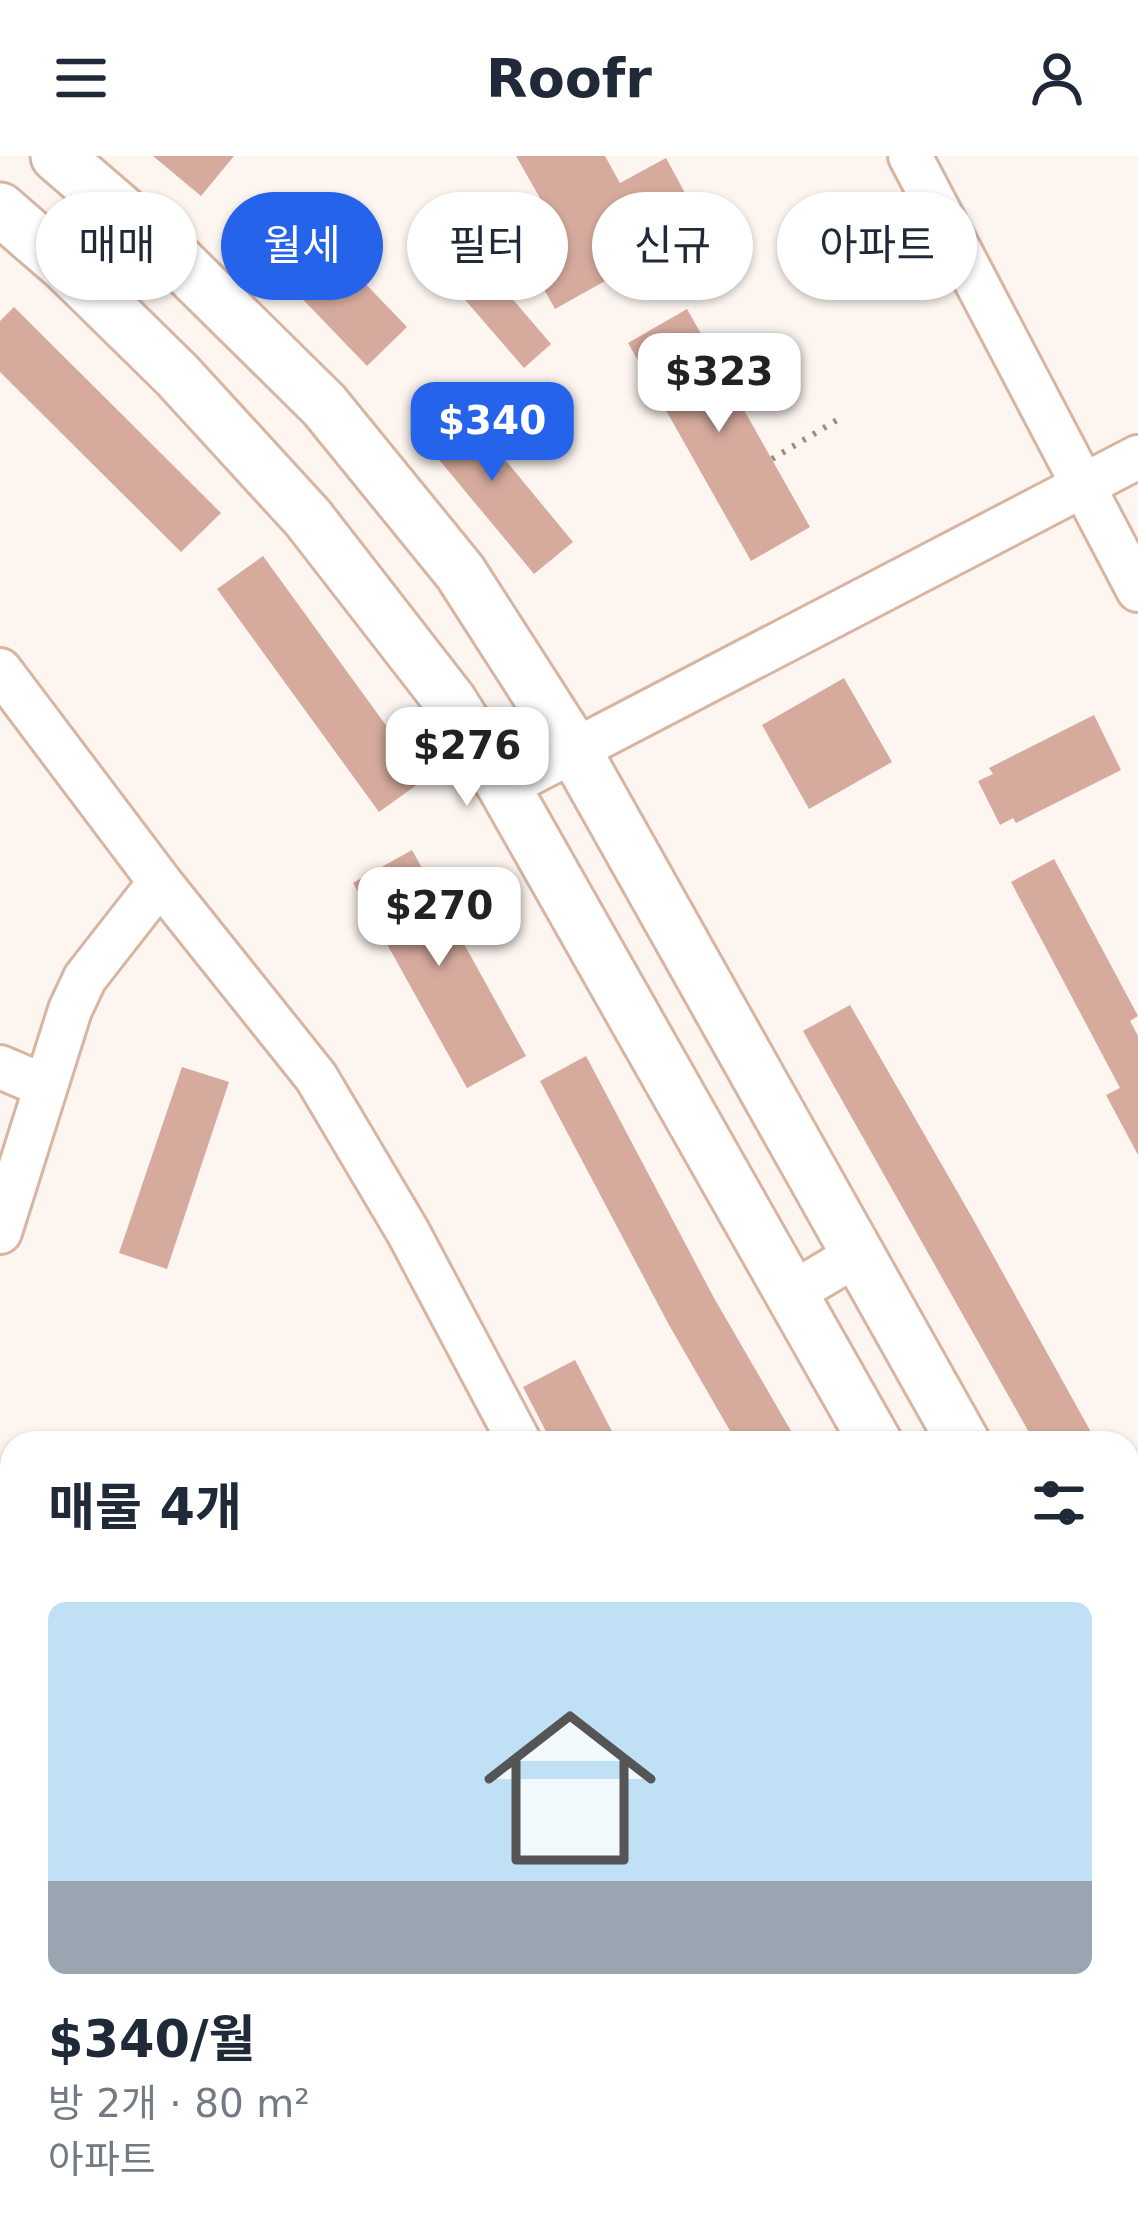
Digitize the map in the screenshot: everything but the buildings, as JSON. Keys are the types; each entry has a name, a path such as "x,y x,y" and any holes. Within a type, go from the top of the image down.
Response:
{"main road":[{"path":"57,156 172,256 324,405 460,572 575,752 957,1431"},
{"path":"0,209 68,267 161,359 308,518 451,702 504,787 869,1431"}],"street":[{"path":"910,156 1138,590"},
{"path":"504,787 1138,457"},
{"path":"0,670 160,882 316,1076 408,1232 514,1431"},
{"path":"0,1232 70,1010 86,978 160,882"},
{"path":"0,1067 45,1086"},
{"path":"791,1294 858,1254"}],"path":[{"path":"772,459 836,420"}]}
